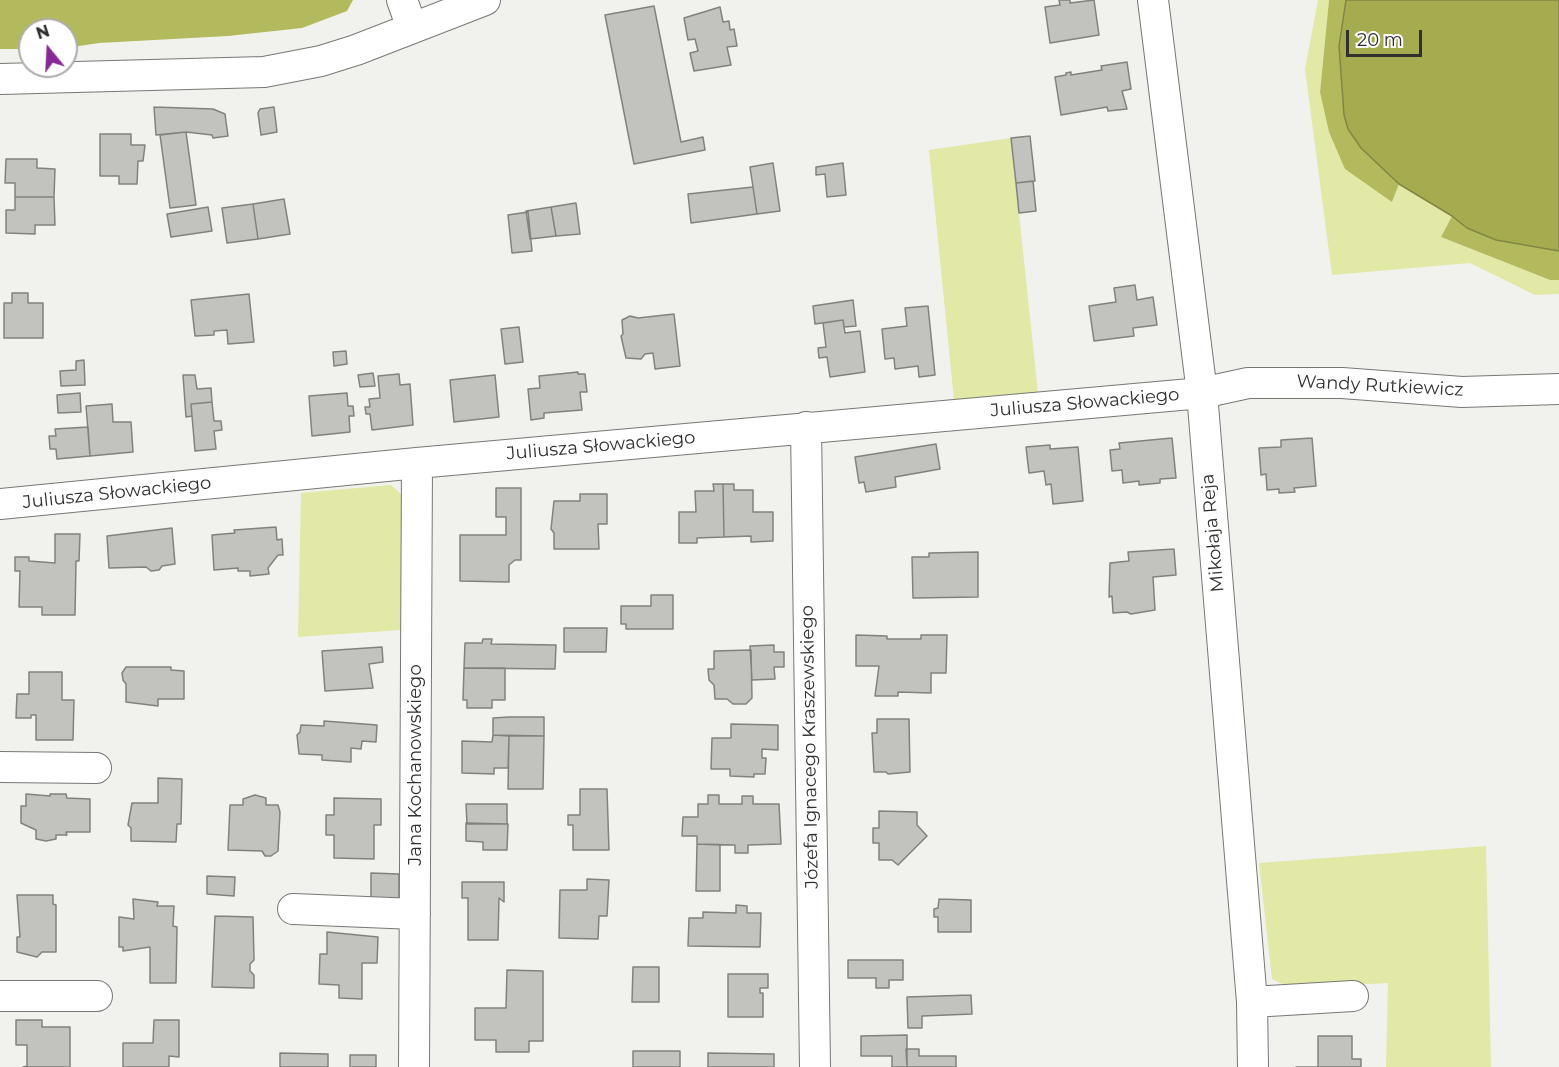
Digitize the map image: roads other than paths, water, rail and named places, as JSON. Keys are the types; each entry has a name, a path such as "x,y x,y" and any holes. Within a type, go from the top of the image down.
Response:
{"street":[{"path":"402,0 412,28"},
{"path":"0,79 264,72 321,61 485,0"},
{"name":"Mikołaja Reja","path":"1153,0 1202,393 1252,1002 1253,1067"},
{"name":"Wandy Rutkiewicz","path":"1202,393 1248,383 1290,381 1462,392 1559,389"},
{"name":"Juliusza Słowackiego","path":"0,504 806,427 1202,393"},
{"name":"Józefa Ignacego Kraszewskiego","path":"806,427 815,1067"},
{"name":"Jana Kochanowskiego","path":"414,1067 417,463"},
{"path":"0,767 96,768"},
{"path":"293,909 415,914"},
{"path":"0,996 97,996"},
{"path":"1252,1002 1353,996"}]}
